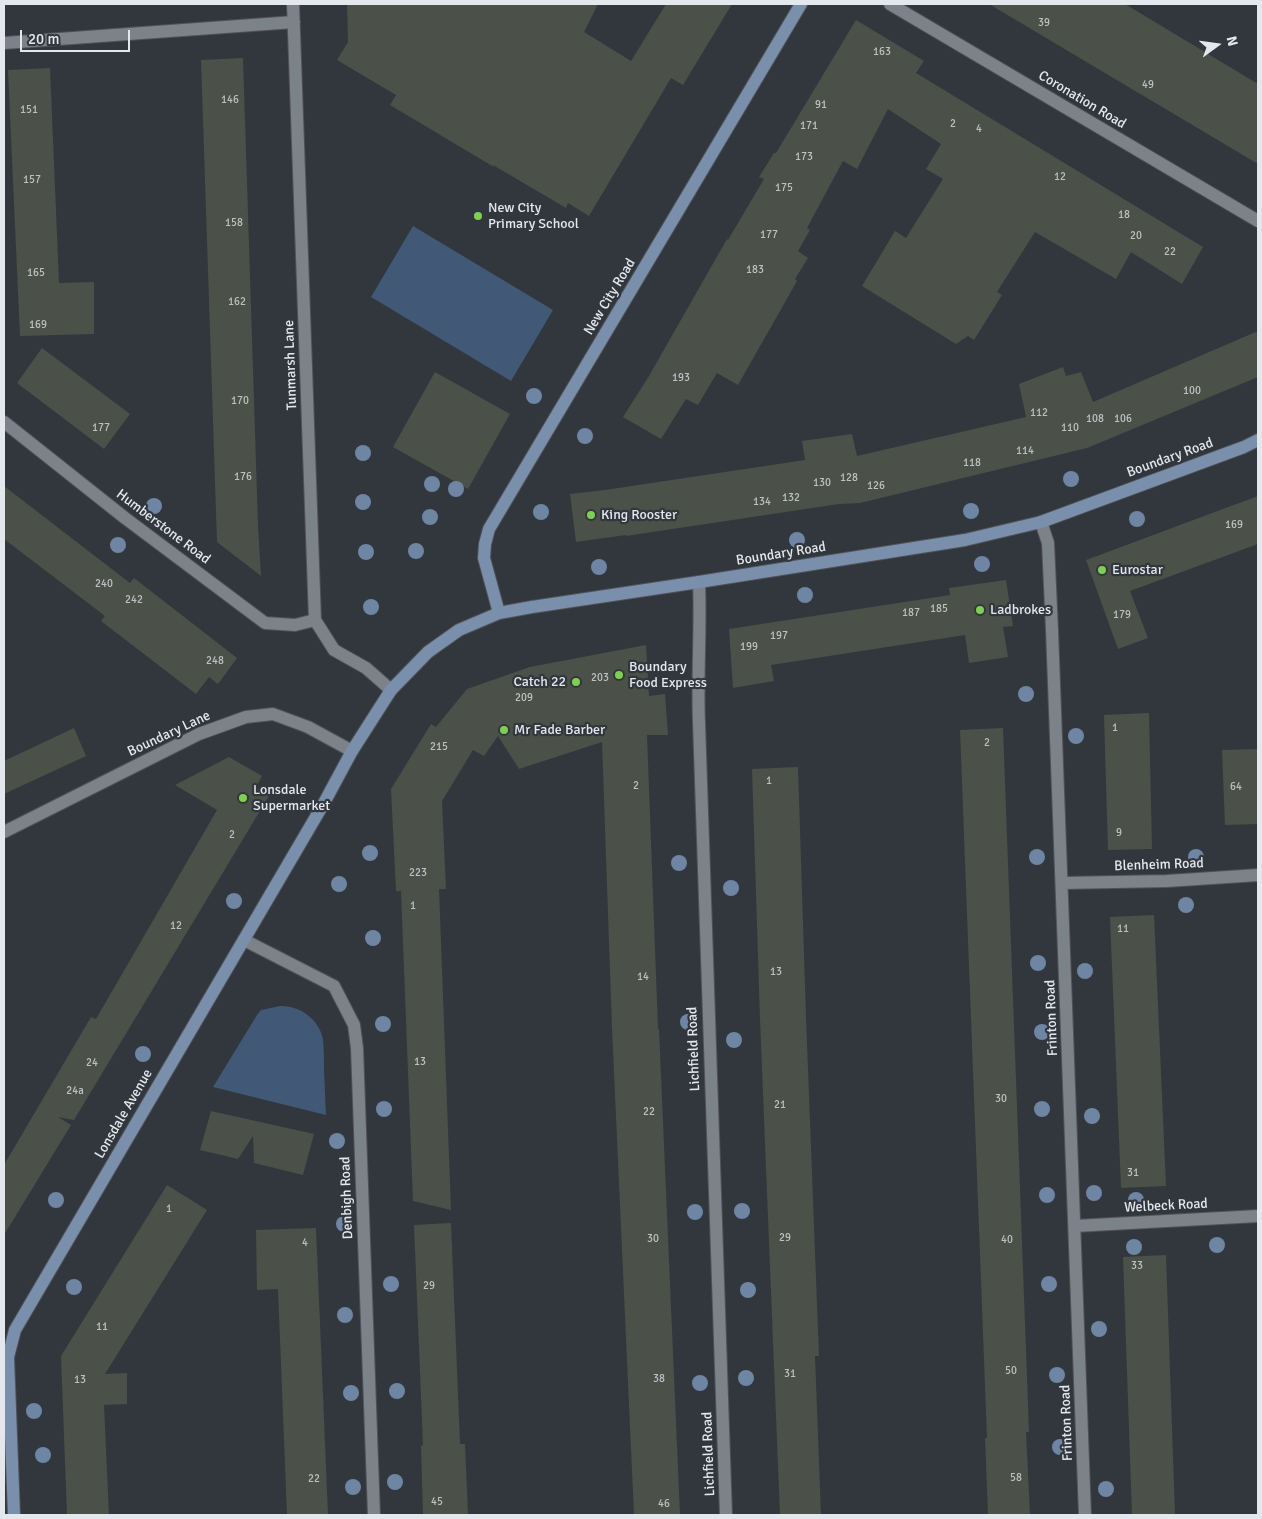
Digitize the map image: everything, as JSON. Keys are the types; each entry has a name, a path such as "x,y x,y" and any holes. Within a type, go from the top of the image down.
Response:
{"street":[{"name":"Tunmarsh Lane","path":"293,4 315,620"},
{"name":"New City Road","path":"499,613 484,558 489,529 800,4"},
{"name":"Coronation Road","path":"890,4 1258,222"},
{"path":"4,43 294,22"},
{"name":"Humberstone Road","path":"4,422 133,524 266,623 295,625 315,620"},
{"name":"Boundary Road","path":"352,751 391,690 428,652 459,630 499,613 965,540 1041,522 1244,447 1258,440"},
{"name":"Frinton Road","path":"1041,522 1048,543 1085,1515"},
{"name":"Lichfield Road","path":"699,582 699,724 726,1515"},
{"path":"315,620 334,650 366,668 391,690"},
{"name":"Boundary Lane","path":"4,832 199,734 246,717 274,714 308,727 352,751"},
{"name":"Lonsdale Avenue","path":"14,1515 8,1357 15,1330 324,803 352,751"},
{"name":"Blenheim Road","path":"1062,883 1168,881 1258,875"},
{"name":"Denbigh Road","path":"244,940 334,986 354,1025 357,1048 374,1515"},
{"name":"Welbeck Road","path":"1075,1226 1258,1216"}],"shaded area":[{"path":"413,226 553,310 511,381 371,297"},
{"path":"287,1006 301,1011 313,1020 321,1032 323,1039 326,1115 213,1087 261,1010"}],"building":[{"path":"347,4 598,4 584,32 631,61 666,4 732,4 683,85 671,78 589,216 568,203 566,208 390,105 396,95 337,60 348,42"},
{"path":"989,4 1125,4 1258,84 1258,164"},
{"path":"856,20 924,61 916,73 1203,247 1182,284 1131,252 1116,279 1035,232 997,292 1002,295 974,340 968,336 956,344 862,286 895,231 906,238 943,179 926,169 941,144 888,109 857,169 843,161 807,228 810,230 798,251 808,258 738,385 717,373 698,405 686,399 661,439 623,417 764,179 759,177 774,153 776,153"},
{"path":"243,58 261,576 217,542 201,60"},
{"path":"50,68 59,283 94,282 94,334 20,336 8,70"},
{"path":"1258,331 1258,377 1087,448 860,503 839,504 576,542 570,494 805,460 802,441 852,434 857,456 1026,417 1019,384 1063,367 1066,376 1081,372 1093,402"},
{"path":"42,348 130,414 104,449 17,383"},
{"path":"435,372 510,414 468,489 393,447"},
{"path":"4,486 130,583 134,578 237,658 218,684 209,677 196,694 101,621 105,616 4,539"},
{"path":"1258,496 1258,544 1130,591 1148,638 1118,649 1086,560"},
{"path":"1006,580 1013,626 1003,627 1008,657 969,663 965,635 771,665 774,681 733,688 729,629 950,595 949,588"},
{"path":"646,645 649,696 665,694 668,735 647,735 680,1515 634,1515 612,1028 602,742 519,769 498,736 484,756 473,750 442,801 446,889 439,889 451,1210 413,1201 401,891 396,891 391,789 431,724 436,727 467,689 530,667"},
{"path":"1149,713 1152,849 1108,850 1104,715"},
{"path":"74,728 86,756 4,794 4,761"},
{"path":"1003,728 1029,1432 1026,1432 1030,1515 988,1515 985,1438 987,1438 960,730"},
{"path":"1258,749 1258,824 1225,825 1222,750"},
{"path":"229,757 262,776 256,787 269,796 74,1120 58,1117 71,1125 4,1235 4,1165 91,1017 96,1019 217,810 175,785"},
{"path":"798,767 819,1356 815,1356 821,1515 780,1515 752,769"},
{"path":"1154,915 1166,1186 1121,1188 1110,917"},
{"path":"211,1111 314,1134 303,1175 254,1163 253,1136 238,1159 200,1150"},
{"path":"167,1185 207,1210 105,1374 127,1373 127,1404 104,1405 109,1515 67,1515 61,1356"},
{"path":"451,1223 460,1444 465,1444 468,1515 423,1515 421,1446 423,1445 414,1225"},
{"path":"316,1228 328,1515 287,1515 278,1289 257,1290 256,1230"},
{"path":"1166,1255 1175,1515 1132,1515 1123,1257"}],"place":[{"name":"New City Primary School","path":"478,216"},
{"name":"King Rooster","path":"591,515"},
{"name":"Eurostar","path":"1102,570"},
{"name":"Ladbrokes","path":"980,610"},
{"name":"Boundary Food Express","path":"619,675"},
{"name":"Catch 22","path":"576,682"},
{"name":"Mr Fade Barber","path":"504,730"},
{"name":"Lonsdale Supermarket","path":"243,798"}]}
